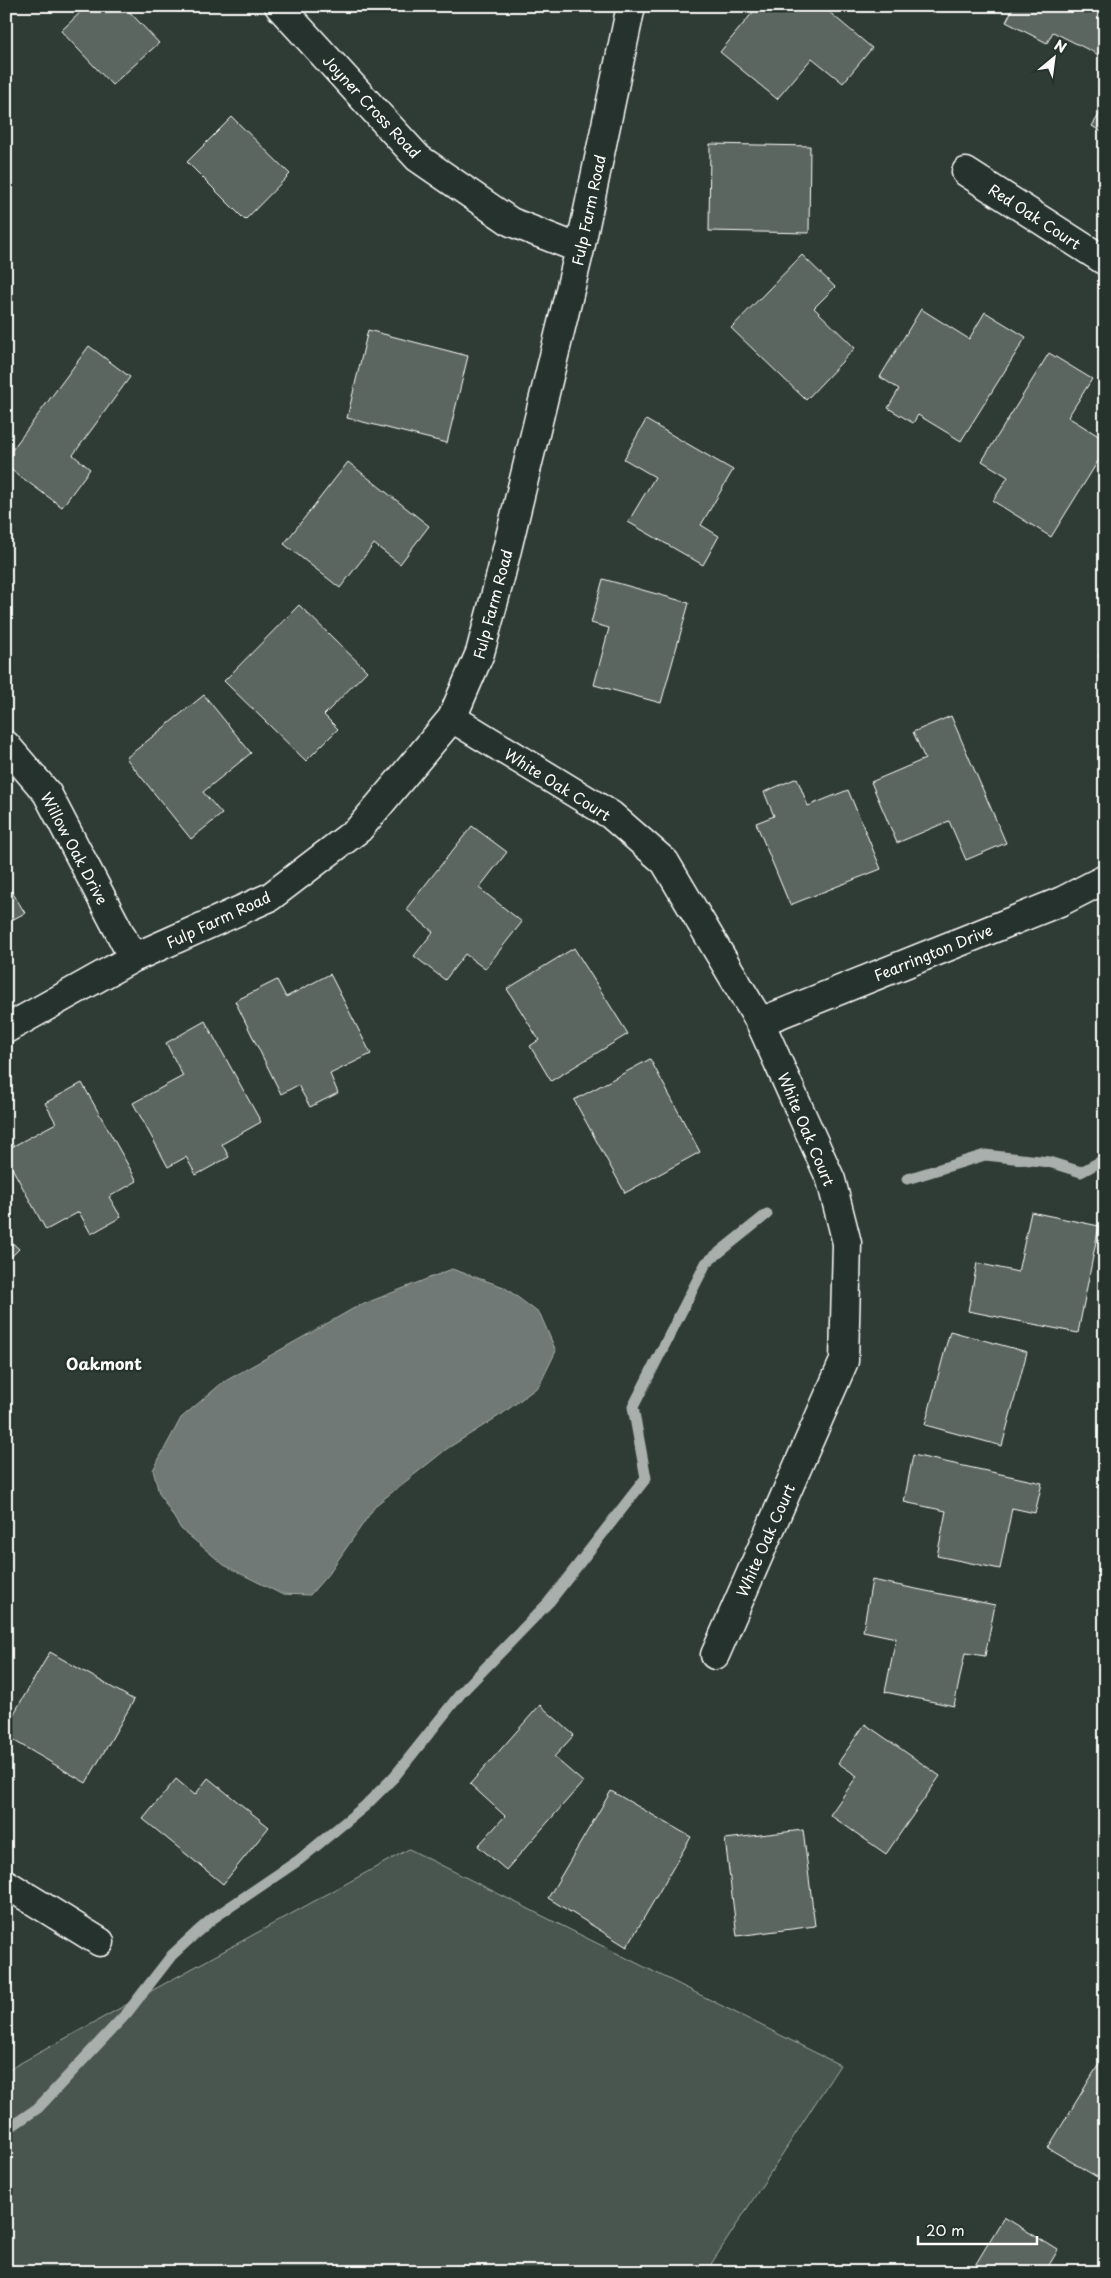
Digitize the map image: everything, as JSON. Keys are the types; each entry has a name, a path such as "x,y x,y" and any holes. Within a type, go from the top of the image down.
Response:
{"street":[{"name":"Joyner Cross Road","path":"280,6 418,158 511,222 580,249"},
{"name":"Fulp Farm Road","path":"6,1029 133,958 270,897 359,829 452,718 480,653 580,249 631,6"},
{"name":"Red Oak Court","path":"966,172 1105,261"},
{"name":"White Oak Court","path":"452,718 610,815 665,862 760,1022 831,1180 847,1243 844,1361 715,1654"},
{"name":"Willow Oak Drive","path":"6,745 47,793 133,958"},
{"name":"Fearrington Drive","path":"760,1022 1062,900 1105,879"},
{"path":"6,1884 100,1942"}],"shaded area":[{"path":"452,1269 504,1287 540,1314 556,1351 539,1386 502,1414 448,1448 376,1505 329,1573 310,1595 281,1594 224,1565 181,1529 159,1493 153,1470 181,1418 222,1383 356,1307"},
{"path":"409,1849 840,2065 706,2272 6,2272 6,2071"}],"building":[{"path":"87,6 124,6 159,43 112,85 61,31"},
{"path":"758,6 822,6 872,48 843,83 812,58 777,99 720,52"},
{"path":"1014,6 1105,6 1105,43 1099,55 1053,32 1047,43 1006,22"},
{"path":"1105,105 1105,134 1092,126"},
{"path":"232,117 290,174 245,220 187,162"},
{"path":"710,144 810,146 809,233 709,231"},
{"path":"802,255 835,287 814,308 855,348 806,400 731,328"},
{"path":"921,309 969,339 985,312 1026,337 961,441 918,415 913,423 888,408 899,389 880,377"},
{"path":"368,330 468,356 447,443 347,418"},
{"path":"89,346 130,377 73,455 90,469 62,507 6,466 6,458"},
{"path":"1049,353 1092,379 1068,417 1105,440 1105,450 1051,537 993,501 1008,477 982,461"},
{"path":"646,420 733,470 701,525 719,536 703,565 628,522 655,477 624,459"},
{"path":"348,462 429,526 400,564 374,544 340,588 284,544"},
{"path":"603,579 689,603 661,703 594,685 609,628 591,623"},
{"path":"299,605 367,671 324,715 338,729 306,761 224,681"},
{"path":"1105,646 1105,661 1098,656"},
{"path":"204,695 251,753 203,792 222,814 191,839 126,758"},
{"path":"951,716 1006,843 966,860 949,821 897,843 871,782 925,759 913,732"},
{"path":"797,778 808,806 848,790 881,869 790,905 756,823 774,816 764,792"},
{"path":"472,826 507,852 479,888 522,922 485,969 465,954 445,980 414,956 433,932 406,909"},
{"path":"6,882 25,913 6,923"},
{"path":"574,948 628,1034 551,1081 530,1046 539,1040 507,989"},
{"path":"330,974 371,1054 330,1074 338,1093 310,1107 298,1085 281,1094 235,1001 277,980 286,997"},
{"path":"205,1021 261,1122 222,1144 229,1157 196,1175 186,1157 168,1167 133,1103 183,1076 166,1043"},
{"path":"650,1059 700,1152 625,1193 574,1100"},
{"path":"82,1083 137,1181 109,1197 121,1217 91,1234 79,1212 46,1230 6,1157 6,1150 56,1123 45,1103"},
{"path":"1031,1212 1099,1226 1078,1333 968,1311 977,1263 1018,1272"},
{"path":"6,1237 19,1249 6,1262"},
{"path":"950,1331 1027,1352 1002,1446 925,1425"},
{"path":"913,1455 1042,1483 1035,1513 1012,1508 1000,1569 937,1556 946,1511 904,1502"},
{"path":"872,1580 995,1605 985,1656 965,1653 954,1706 885,1692 896,1638 863,1631"},
{"path":"50,1652 134,1700 86,1783 6,1736 6,1727"},
{"path":"540,1705 574,1735 554,1757 583,1782 506,1870 478,1846 505,1816 470,1784"},
{"path":"865,1724 940,1776 886,1854 830,1815 857,1776 838,1763"},
{"path":"208,1778 269,1827 223,1884 143,1819 176,1779 195,1795"},
{"path":"611,1791 691,1837 627,1947 548,1898"},
{"path":"803,1830 815,1926 737,1936 725,1839"},
{"path":"1105,2054 1105,2163 1097,2177 1048,2148"},
{"path":"1004,2217 1058,2250 1045,2272 971,2272"}],"waterway":[{"path":"907,1179 985,1155 1049,1162 1081,1172 1105,1159"},
{"path":"6,2130 38,2108 127,2013 172,1955 197,1932 212,1919 299,1860 365,1806 394,1777 461,1693 549,1602 646,1478 633,1407 706,1263 767,1214"}],"district":[{"name":"Oakmont","path":"104,1363"}]}
